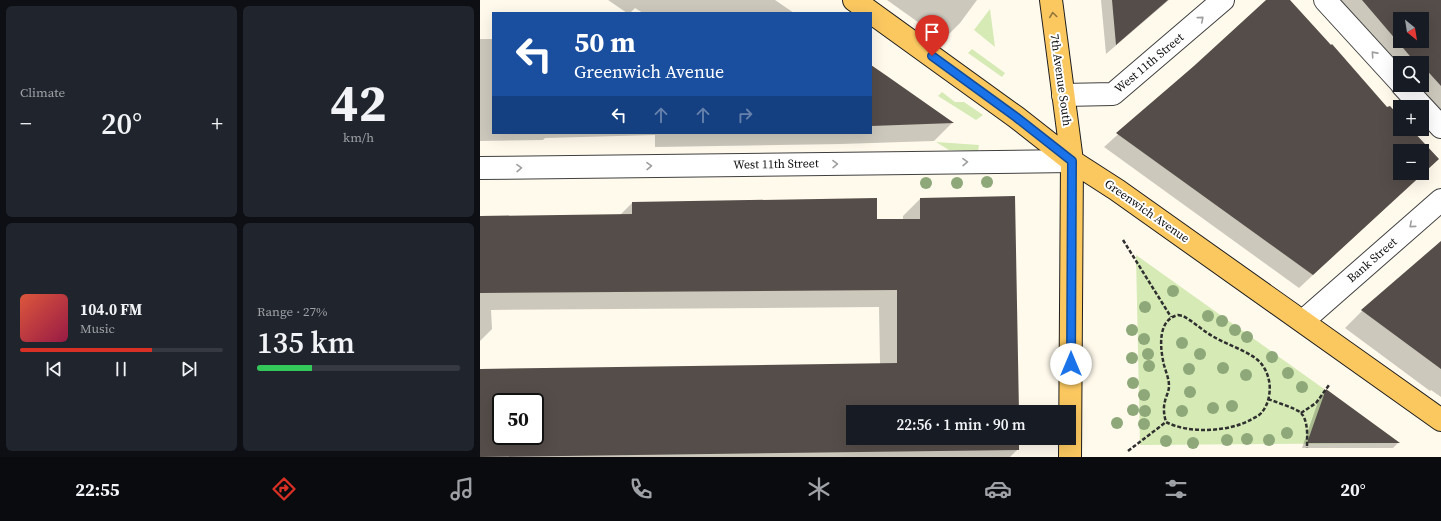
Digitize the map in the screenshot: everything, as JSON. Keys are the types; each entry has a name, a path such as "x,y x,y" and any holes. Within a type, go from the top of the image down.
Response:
{"main road":[{"name":"Greenwich Avenue","path":"854,0 871,12"},
{"name":"7th Avenue South","path":"1051,0 1072,161 1070,457"},
{"name":"Greenwich Avenue","path":"872,13 1016,117 1072,161 1118,190 1441,420"}],"street":[{"name":"West 11th Street","path":"1063,95 1113,94 1223,0"},
{"path":"1325,0 1393,74"},
{"path":"1408,92 1441,127"},
{"name":"West 11th Street","path":"480,168 1072,161"},
{"name":"Bank Street","path":"1303,321 1441,200"}],"path":[{"path":"1123,240 1171,317"},
{"path":"1178,315 1183,316 1214,337 1254,357 1263,365 1269,379 1270,390 1268,403 1262,414 1248,422 1217,429 1183,428 1166,422 1164,402 1169,386 1163,363 1161,342 1162,328 1171,317 1178,315"},
{"path":"1301,413 1316,403 1329,385"},
{"path":"1268,399 1301,413 1305,421 1308,436 1307,448"},
{"path":"1128,451 1166,422"}],"green space":[{"path":"990,9 995,47 974,30"},
{"path":"972,49 1005,73 1002,77 968,53"},
{"path":"942,92 955,102 964,102 983,115 976,120 938,96"},
{"path":"936,142 979,145 978,151 949,150"},
{"path":"1136,255 1400,443 1140,445"}],"building":[{"path":"1112,0 1168,0 1116,45"},
{"path":"1266,0 1290,0 1331,45 1332,44 1387,107 1390,106 1393,109 1393,136 1418,136 1425,144 1393,144 1393,180 1416,180 1313,275 1116,133 1194,66"},
{"path":"1362,0 1441,0 1441,86 1429,73 1429,56 1410,56 1403,48 1429,48 1429,12 1393,12 1393,36"},
{"path":"872,66 887,76 954,123 872,126"},
{"path":"1429,148 1439,159 1429,168"},
{"path":"1015,196 1019,405 846,405 846,445 1019,445 1019,450 480,457 480,369 897,363 897,290 480,293 480,216 632,214 632,202 877,198 877,219 920,219 920,198"},
{"path":"1441,241 1441,369 1361,310"},
{"path":"1326,389 1400,443 1307,443"}],"route":[{"path":"932,56 1016,117 1072,161 1073,215 1071,364"}]}
